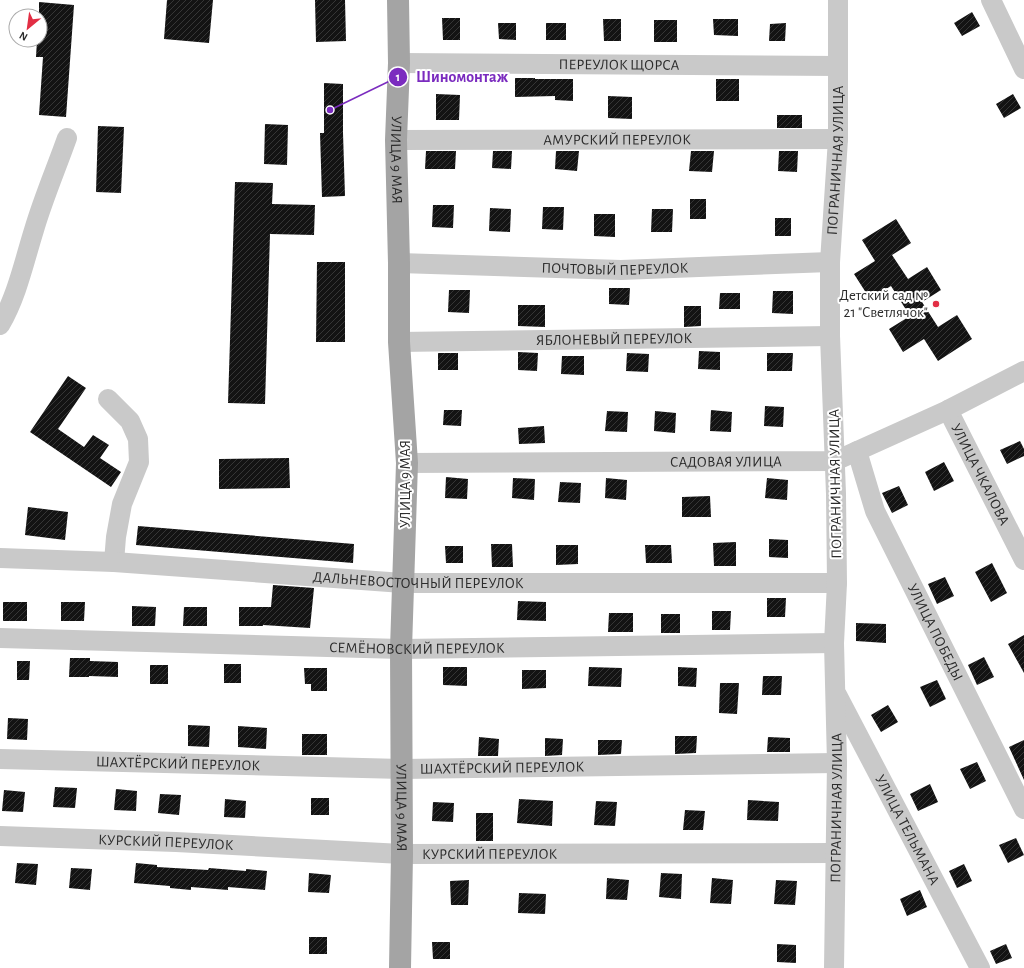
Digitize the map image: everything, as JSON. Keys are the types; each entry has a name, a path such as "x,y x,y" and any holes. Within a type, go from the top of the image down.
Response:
{"main road":[{"name":"УЛИЦА 9 МАЯ","path":"398,0 399,63 396,140 399,342 407,463 401,649 402,854 400,968"}],"street":[{"name":"ПОГРАНИЧНАЯ УЛИЦА","path":"834,968 836,763 834,643 837,583 835,461 830,336 830,262 838,139 838,0"},
{"path":"991,0 1024,70"},
{"name":"ПЕРЕУЛОК ЩОРСА","path":"399,63 838,66"},
{"path":"0,325 7,313 34,228 67,138"},
{"name":"АМУРСКИЙ ПЕРЕУЛОК","path":"396,140 838,139"},
{"name":"ПОЧТОВЫЙ ПЕРЕУЛОК","path":"399,263 621,270 830,262"},
{"name":"ЯБЛОНЕВЫЙ ПЕРЕУЛОК","path":"399,342 830,336"},
{"name":"САДОВАЯ УЛИЦА","path":"407,463 835,461 948,410 1024,371"},
{"path":"108,399 130,421 138,439 139,462 122,504 116,537 114,562"},
{"name":"УЛИЦА ЧКАЛОВА","path":"948,410 1024,560"},
{"name":"УЛИЦА ПОБЕДЫ","path":"857,451 875,511 1024,808"},
{"name":"ДАЛЬНЕВОСТОЧНЫЙ ПЕРЕУЛОК","path":"0,558 114,562 403,583 837,583"},
{"name":"СЕМЁНОВСКИЙ ПЕРЕУЛОК","path":"0,638 401,649 834,643"},
{"name":"УЛИЦА ТЕЛЬМАНА","path":"835,692 980,968"},
{"name":"ШАХТЁРСКИЙ ПЕРЕУЛОК","path":"0,759 402,769 836,763"},
{"name":"КУРСКИЙ ПЕРЕУЛОК","path":"0,836 176,842 402,854 835,853"}],"building":[{"path":"167,0 213,0 209,43 164,39"},
{"path":"315,0 345,0 346,41 316,42"},
{"path":"39,2 74,5 66,117 39,115 43,57 36,57 37,48 48,48 48,8 39,8"},
{"path":"972,12 980,26 962,36 954,23"},
{"path":"442,18 460,18 460,40 443,40"},
{"path":"603,19 621,19 621,41 604,41"},
{"path":"713,19 738,19 738,36 714,35"},
{"path":"654,20 677,20 677,42 654,42"},
{"path":"498,23 516,23 516,40 499,39"},
{"path":"546,23 566,23 566,40 546,40"},
{"path":"786,23 785,41 769,41 770,24"},
{"path":"515,78 573,79 573,101 555,100 555,96 515,97"},
{"path":"716,79 739,79 739,101 716,101"},
{"path":"324,83 343,84 345,196 322,197 320,133 324,133"},
{"path":"436,94 460,95 459,120 436,120"},
{"path":"1013,94 1021,108 1004,118 996,104"},
{"path":"608,96 632,97 632,119 608,118"},
{"path":"777,115 802,115 802,128 777,128"},
{"path":"265,124 288,125 287,165 264,164"},
{"path":"98,126 124,127 121,193 96,192"},
{"path":"426,151 456,151 455,169 425,169"},
{"path":"493,151 512,151 511,169 492,168"},
{"path":"556,151 579,151 577,171 555,169"},
{"path":"691,151 714,151 712,172 689,171"},
{"path":"779,151 798,151 797,172 778,171"},
{"path":"235,182 273,183 272,204 315,205 314,235 270,234 265,404 228,403"},
{"path":"690,199 706,199 706,219 690,219"},
{"path":"433,205 454,205 453,228 432,227"},
{"path":"543,207 564,207 563,230 542,229"},
{"path":"490,208 511,209 510,232 489,231"},
{"path":"652,209 673,209 672,232 651,232"},
{"path":"594,214 615,214 615,237 594,236"},
{"path":"775,218 791,218 791,236 775,236"},
{"path":"896,219 911,243 892,255 908,279 927,267 941,290 922,302 938,327 957,315 972,339 938,361 924,339 903,352 889,329 910,316 891,286 870,299 854,274 875,261 862,240"},
{"path":"317,262 345,262 345,342 316,342"},
{"path":"609,288 630,288 629,305 609,304"},
{"path":"449,290 470,290 469,313 448,312"},
{"path":"773,291 793,291 793,314 772,313"},
{"path":"720,293 740,293 740,309 719,309"},
{"path":"518,305 545,305 545,327 518,326"},
{"path":"684,306 701,306 701,326 684,327"},
{"path":"699,351 720,352 720,370 698,369"},
{"path":"518,352 538,353 537,371 518,370"},
{"path":"438,353 458,353 458,370 438,370"},
{"path":"627,353 649,354 648,372 626,371"},
{"path":"767,353 793,353 792,371 767,371"},
{"path":"562,356 584,356 584,375 561,374"},
{"path":"68,376 86,388 58,429 84,447 93,435 109,445 100,458 121,472 111,487 30,432"},
{"path":"765,406 784,407 783,427 764,426"},
{"path":"444,410 462,410 461,426 443,425"},
{"path":"711,410 732,412 731,432 710,431"},
{"path":"607,411 628,412 627,432 605,431"},
{"path":"655,411 676,413 675,433 654,431"},
{"path":"544,426 545,443 519,444 518,428"},
{"path":"1020,441 1024,449 1024,456 1007,464 1000,450"},
{"path":"289,458 290,488 219,489 219,459"},
{"path":"944,462 954,481 934,491 925,472"},
{"path":"446,477 468,479 467,499 445,498"},
{"path":"513,478 535,479 534,500 512,498"},
{"path":"606,478 627,480 626,500 605,498"},
{"path":"767,478 788,480 787,500 765,498"},
{"path":"560,482 581,483 580,503 558,502"},
{"path":"899,486 908,505 892,513 882,493"},
{"path":"710,496 711,517 682,517 682,497"},
{"path":"28,507 68,512 65,540 25,535"},
{"path":"138,526 354,544 353,563 136,545"},
{"path":"769,539 788,540 788,558 769,557"},
{"path":"736,542 736,566 714,566 713,543"},
{"path":"491,544 512,544 513,567 492,567"},
{"path":"556,545 578,545 578,564 556,565"},
{"path":"645,545 671,545 672,563 646,563"},
{"path":"445,546 463,546 463,563 446,563"},
{"path":"992,563 1007,593 991,602 975,572"},
{"path":"945,577 954,596 937,604 928,584"},
{"path":"273,585 314,588 310,628 263,625 239,626 239,607 271,607"},
{"path":"767,598 786,598 785,617 767,617"},
{"path":"518,601 546,602 546,621 517,620"},
{"path":"3,602 27,602 27,621 3,621"},
{"path":"61,602 85,602 84,621 61,621"},
{"path":"132,606 156,607 155,626 132,626"},
{"path":"184,607 207,607 207,626 183,626"},
{"path":"712,611 731,611 730,630 712,630"},
{"path":"609,613 633,613 633,632 608,632"},
{"path":"661,614 680,614 680,633 661,633"},
{"path":"856,623 886,624 886,643 856,641"},
{"path":"1024,635 1024,673 1008,644"},
{"path":"984,657 994,677 977,685 968,665"},
{"path":"70,658 90,658 90,661 118,662 118,677 69,677"},
{"path":"17,661 30,661 29,680 17,680"},
{"path":"224,664 241,664 241,683 224,683"},
{"path":"150,665 168,665 168,684 150,684"},
{"path":"443,667 467,667 467,686 443,685"},
{"path":"589,667 622,668 621,687 588,686"},
{"path":"678,667 697,668 696,687 678,686"},
{"path":"304,668 327,668 327,691 311,691 311,684 305,684"},
{"path":"522,670 546,670 546,688 522,689"},
{"path":"763,676 782,676 781,695 762,695"},
{"path":"937,680 946,699 930,707 920,687"},
{"path":"720,683 739,683 737,714 719,713"},
{"path":"888,705 898,722 881,732 871,715"},
{"path":"8,718 28,719 27,740 7,739"},
{"path":"188,725 210,726 209,747 188,746"},
{"path":"238,726 267,728 266,749 238,747"},
{"path":"302,734 327,734 327,755 302,755"},
{"path":"675,736 697,736 696,753 675,754"},
{"path":"479,737 499,739 498,756 478,756"},
{"path":"768,737 790,738 790,752 767,752"},
{"path":"545,738 563,739 562,755 545,756"},
{"path":"598,740 622,740 621,754 598,755"},
{"path":"1024,740 1024,780 1009,747"},
{"path":"977,762 986,781 970,789 960,769"},
{"path":"930,784 938,802 918,811 910,794"},
{"path":"55,787 77,788 75,808 53,807"},
{"path":"116,789 137,791 136,811 114,810"},
{"path":"4,790 25,792 23,812 2,811"},
{"path":"160,794 181,795 179,815 158,813"},
{"path":"311,798 329,798 329,815 311,815"},
{"path":"225,799 246,801 245,818 224,817"},
{"path":"519,799 553,801 552,826 517,823"},
{"path":"748,800 779,802 778,821 747,820"},
{"path":"596,801 617,802 615,826 594,825"},
{"path":"433,802 454,803 453,822 432,821"},
{"path":"685,810 705,811 703,830 683,830"},
{"path":"476,813 493,813 493,841 476,841"},
{"path":"1016,838 1024,855 1008,863 999,845"},
{"path":"17,863 38,864 36,885 15,883"},
{"path":"136,863 157,865 157,867 208,870 209,868 246,871 246,869 267,871 265,890 228,887 228,890 191,887 191,890 170,888 170,886 134,883"},
{"path":"964,864 972,881 957,888 949,871"},
{"path":"71,868 92,869 90,890 69,888"},
{"path":"309,873 331,875 329,893 308,892"},
{"path":"661,873 682,874 681,899 659,897"},
{"path":"607,878 629,880 627,900 606,899"},
{"path":"712,878 733,880 731,904 710,903"},
{"path":"469,880 468,905 451,905 450,881"},
{"path":"776,880 797,881 795,905 774,904"},
{"path":"920,890 927,907 907,916 900,899"},
{"path":"519,893 546,894 545,914 518,913"},
{"path":"309,937 327,937 327,954 309,954"},
{"path":"432,942 450,942 450,959 433,959"},
{"path":"777,944 796,945 796,963 777,962"},
{"path":"1006,944 1012,958 996,964 990,951"}],"place":[{"name":"Шиномонтаж","path":"330,110"},
{"name":"Детский сад № 21 \"Светлячок\"","path":"936,304"}]}
